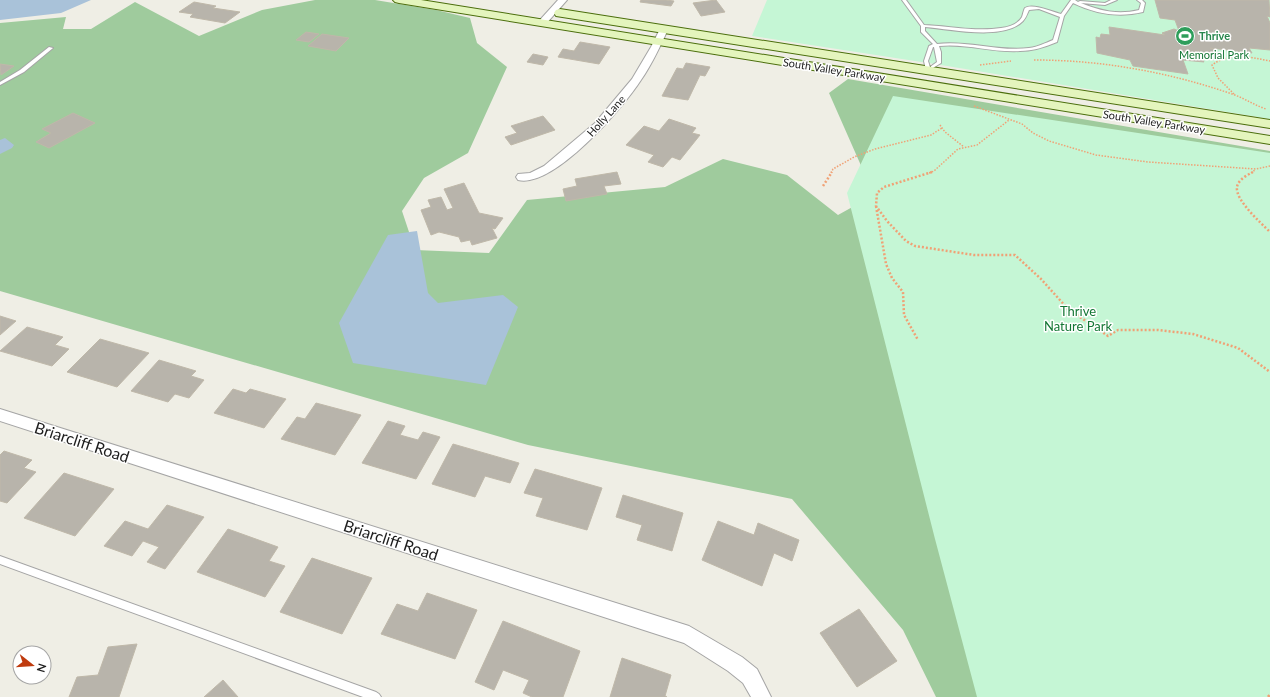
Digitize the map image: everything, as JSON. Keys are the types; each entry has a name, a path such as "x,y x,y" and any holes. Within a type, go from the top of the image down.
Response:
{"main road":[{"name":"South Valley Parkway","path":"399,0 1270,140"},
{"name":"South Valley Parkway","path":"537,9 1270,124"},
{"path":"928,70 928,85"}],"street":[{"path":"542,23 563,0"},
{"name":"Holly Lane","path":"522,177 534,176 555,163 591,134 613,112 631,87 658,42 664,29"},
{"name":"Briarcliff Road","path":"0,415 689,635 735,664 750,676 761,697"}],"lane":[{"path":"904,0 923,26 923,31 937,45 939,50 939,63 928,70 926,61 931,46 937,45 958,44 1012,51 1032,50 1043,47 1055,41 1062,16 1073,0"},
{"path":"1073,0 1095,4 1105,4 1115,0"},
{"path":"1073,0 1098,12 1111,14 1129,14 1141,11 1143,3 1139,0"},
{"path":"923,26 996,31 1008,30 1018,24 1023,19 1027,9 1039,8 1062,16"},
{"path":"0,84 22,71 51,48"},
{"path":"0,560 376,697"}],"path":[{"path":"1234,94 1218,79 1212,65 1222,58 1233,56 1250,57 1270,61"},
{"path":"1029,60 1065,60 1130,68 1169,76 1234,94 1270,111"},
{"path":"974,66 1016,61"},
{"path":"973,102 973,106 984,112 1022,124 1033,133 1049,141 1096,155 1134,161 1226,166 1256,170"},
{"path":"918,340 904,315 903,292 892,278 886,264 876,206 877,193 884,187 934,171 958,149 977,145 1009,120"},
{"path":"940,125 956,142 964,148"},
{"path":"822,186 833,169 854,157 875,149 931,135 942,128"},
{"path":"1270,166 1256,170 1238,183 1236,188 1238,194 1270,232"},
{"path":"876,206 886,221 906,241 916,246 974,255 1014,255 1041,279 1068,309 1108,336 1118,330 1158,330 1193,334 1238,348 1270,372"}],"green space":[{"path":"315,0 375,0 436,10 470,18 477,43 507,67 468,153 424,178 402,211 415,250 489,253 527,200 665,187 723,159 787,175 838,215 874,195 829,93 848,79 1270,151 1270,697 936,697 903,630 792,499 528,445 0,291 0,23 66,17 63,29 91,29 135,2 199,36 262,10"},
{"name":"Memorial Park","path":"767,0 1270,0 1270,119 941,65 752,36"},
{"name":"Thrive Nature Park","path":"893,96 1270,153 1270,697 977,697 935,539 847,193"}],"water":[{"path":"0,0 91,0 61,13 0,20"},
{"path":"5,138 14,145 12,148 0,154 0,140"},
{"path":"417,231 428,293 438,303 503,295 518,307 486,385 353,363 339,323 388,235"}],"building":[{"path":"641,0 674,1 671,6 640,2"},
{"path":"716,0 725,12 701,16 693,3"},
{"name":"Thrive","path":"1155,0 1269,0 1270,17 1267,16 1270,23 1270,50 1249,48 1252,53 1210,48 1216,50 1204,55 1199,53 1204,62 1183,60 1188,74 1133,66 1130,60 1097,53 1096,37 1100,38 1101,34 1110,35 1109,27 1165,35 1162,33 1174,29 1179,31 1175,20 1160,18"},
{"path":"194,2 216,6 213,8 240,12 225,23 190,17 193,14 179,12"},
{"path":"306,32 319,34 309,42 296,40"},
{"path":"322,34 349,38 336,51 308,46"},
{"path":"580,42 610,47 599,64 558,57 563,49 574,51"},
{"path":"533,54 548,57 543,65 527,62"},
{"path":"686,63 710,67 705,76 700,75 688,100 662,96 677,68 683,69"},
{"path":"0,64 14,66 1,75"},
{"path":"73,113 95,123 49,148 36,142 51,133 42,129"},
{"path":"543,116 555,130 511,145 505,137 517,133 511,126"},
{"path":"669,119 696,128 692,133 700,135 680,160 672,157 663,167 648,162 654,155 626,145 644,126 659,131"},
{"path":"617,172 621,184 604,186 607,194 566,201 563,189 577,186 575,179"},
{"path":"464,183 479,213 503,218 495,229 492,228 497,238 472,245 470,240 461,242 459,237 439,232 431,235 421,210 431,207 428,200 441,197 447,210 453,208 444,189"},
{"path":"0,316 16,321 0,335"},
{"path":"27,327 63,337 55,345 69,349 52,366 0,351"},
{"path":"100,339 149,353 117,387 67,372"},
{"path":"159,360 196,371 191,376 204,380 189,398 175,394 168,402 131,391"},
{"path":"233,389 246,393 250,389 286,399 264,428 214,413"},
{"path":"316,403 361,415 335,455 281,439 297,417 305,419"},
{"path":"388,421 405,426 400,435 418,440 423,432 440,437 416,479 362,463"},
{"path":"453,444 519,463 510,483 485,476 475,497 432,484"},
{"path":"4,451 32,460 24,468 36,472 7,503 0,501 0,455"},
{"path":"535,469 602,488 587,530 536,516 543,498 524,493"},
{"path":"64,473 114,489 75,536 24,518"},
{"path":"623,495 683,513 672,551 637,540 642,525 616,517"},
{"path":"167,505 204,517 165,569 147,562 159,547 143,541 132,556 104,546 125,521 148,529"},
{"path":"718,521 754,535 758,523 799,540 792,561 774,553 762,586 702,560"},
{"path":"228,529 278,547 269,561 285,566 265,597 197,572"},
{"path":"312,558 372,578 342,634 280,612"},
{"path":"427,593 477,610 455,659 381,634 397,604 418,611"},
{"path":"859,609 897,661 857,687 820,633"},
{"path":"503,621 580,651 563,697 532,697 523,693 529,680 503,670 494,690 475,682"},
{"path":"137,644 119,697 69,697 77,677 98,675 108,647"},
{"path":"622,658 671,675 665,696 667,697 610,697"},
{"path":"223,680 238,697 204,697"}],"place":[{"name":"Thrive","path":"1185,36"}]}
